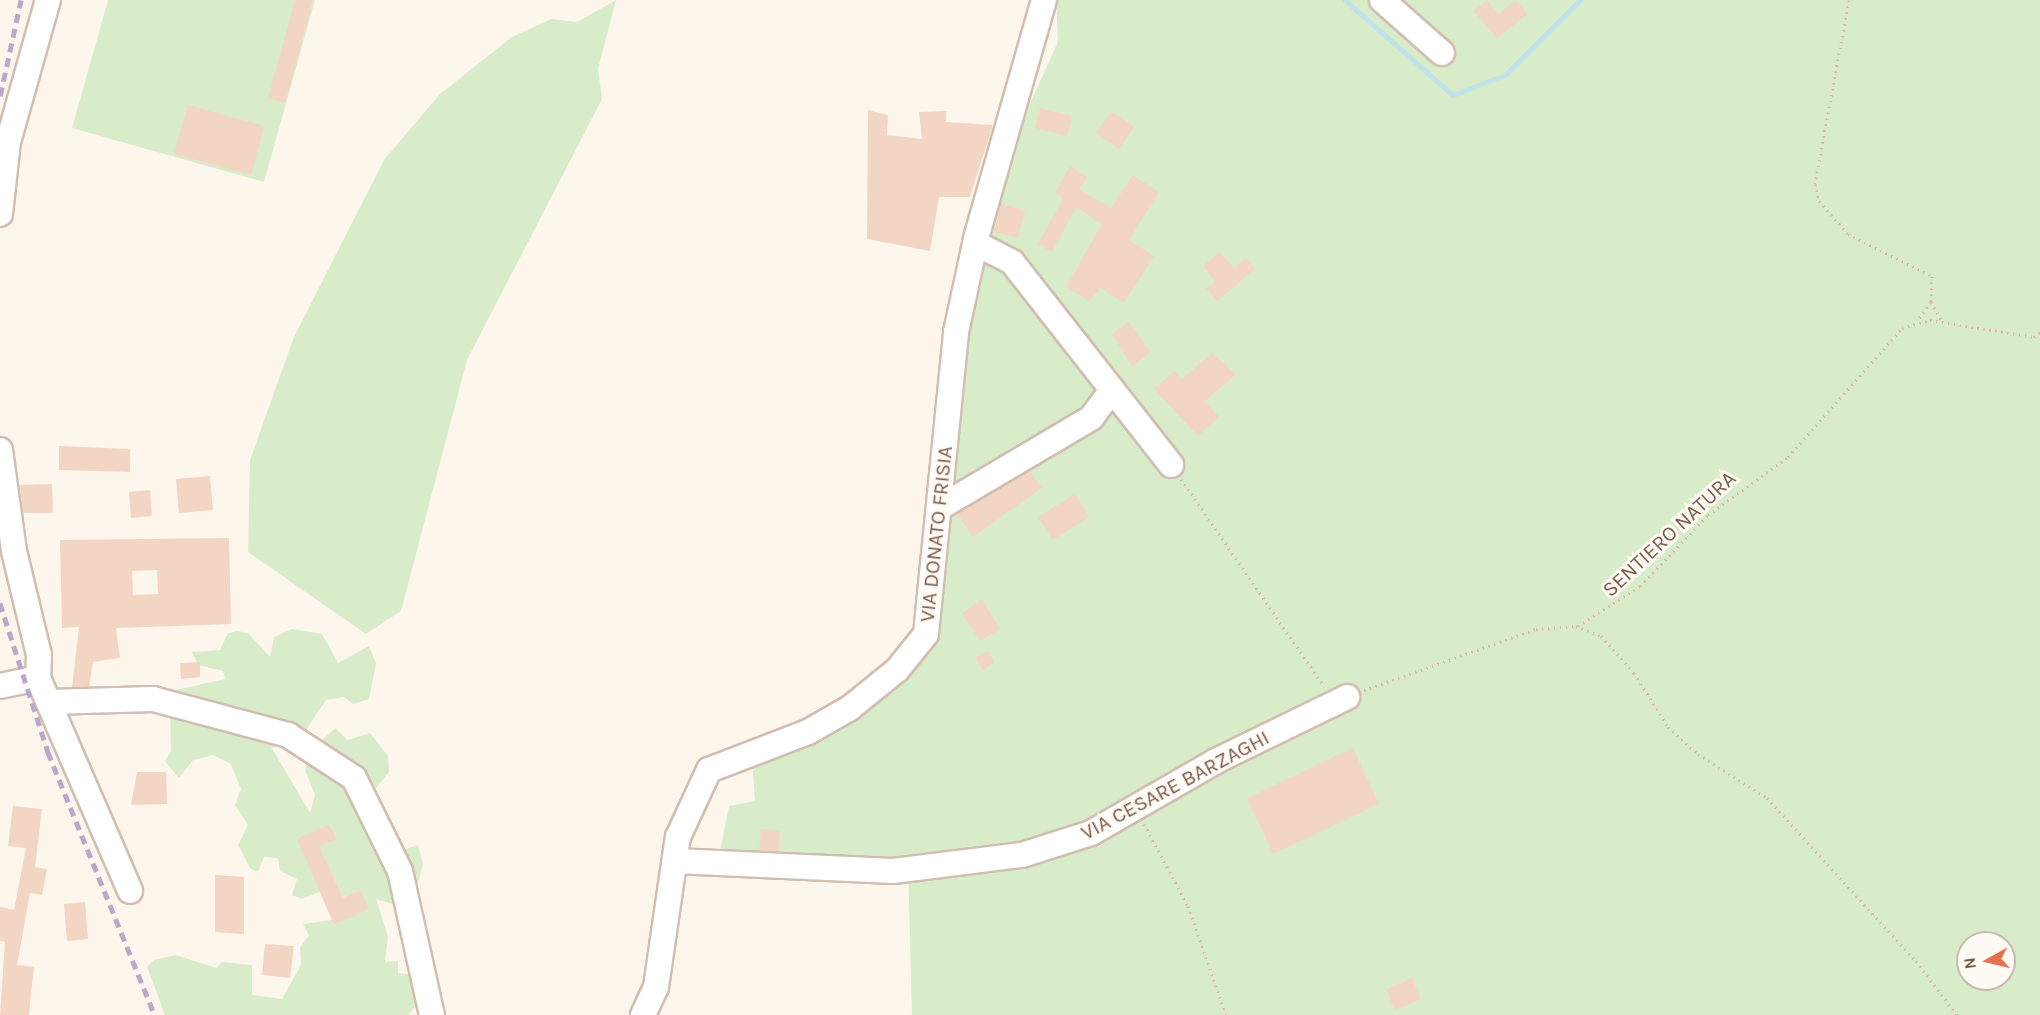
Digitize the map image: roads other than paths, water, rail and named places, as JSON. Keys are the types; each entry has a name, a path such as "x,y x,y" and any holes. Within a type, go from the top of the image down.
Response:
{"street":[{"path":"0,214 8,142 48,0"},
{"name":"VIA DONATO FRISIA","path":"643,1015 656,987 678,837 710,770 808,732 850,708 897,670 926,634 956,332 975,243 1044,0"},
{"path":"1382,0 1443,53"},
{"path":"975,243 1012,262 1171,465"},
{"path":"939,508 1091,418 1112,390"},
{"path":"0,450 14,551 39,655 38,678 130,891"},
{"path":"0,686 38,678"},
{"path":"49,702 153,699 288,735 354,778 400,871 432,1015"},
{"name":"VIA CESARE BARZAGHI","path":"675,861 819,871 948,867 1065,843 1136,810 1216,761 1341,700"}],"waterway":[{"path":"1345,0 1453,95 1505,75 1580,0"}],"railway":[{"path":"0,96 21,0"},
{"path":"0,603 48,752 155,1015"}]}
